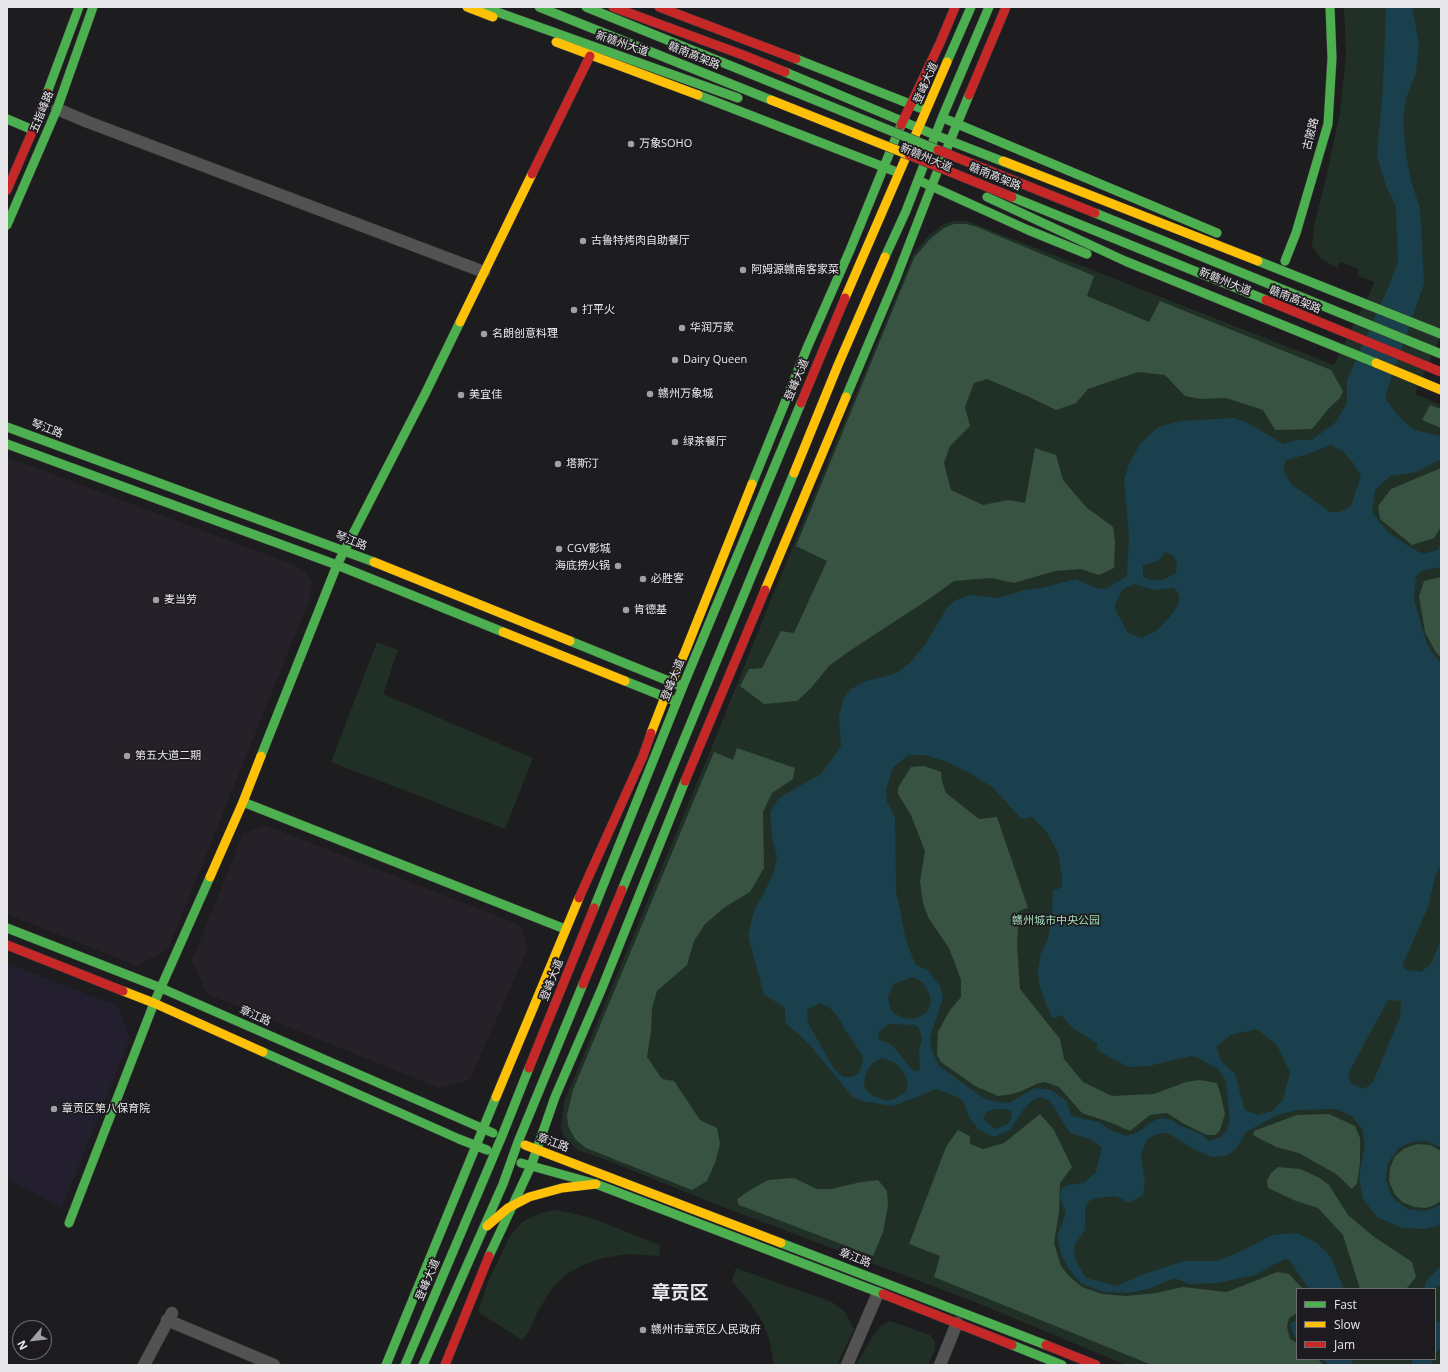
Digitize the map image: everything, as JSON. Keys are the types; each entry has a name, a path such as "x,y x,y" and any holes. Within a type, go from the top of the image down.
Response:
{"main road":[{"name":"五指峰路","path":"7,190 33,130 79,7"},
{"name":"五指峰路","path":"7,225 57,109 94,7"},
{"path":"467,7 590,56 678,87 908,176 1028,230 1093,257"},
{"name":"新赣州大道","path":"484,7 749,102"},
{"name":"赣南高架路","path":"539,7 985,186 1441,372"},
{"name":"赣南高架路","path":"586,7 1441,354"},
{"path":"613,7 743,55 1317,294 1441,344"},
{"path":"659,7 910,104 1227,237"},
{"path":"386,1365 565,929 643,756 671,682 685,652 807,348 850,250 910,104 940,43 955,7"},
{"name":"登峰大道","path":"423,1365 503,1184 518,1142 829,386 906,211 908,176 904,161 971,7"},
{"name":"登峰大道","path":"405,1365 502,1136 683,686 818,359 908,176 922,169 989,7"},
{"path":"445,1365 488,1257 530,1166 555,1097 602,988 709,721 895,281 950,140 1006,7"},
{"name":"古陂路","path":"1285,261 1296,233 1328,124 1332,58 1330,7"},
{"path":"693,19 743,55"},
{"path":"69,1223 154,1002 243,802 337,565 425,394 590,56"},
{"path":"678,87 734,96"},
{"name":"新赣州大道","path":"778,112 904,161 980,194 1307,328 1439,390"},
{"path":"7,119 33,130"},
{"path":"1003,162 1146,216 1441,334"},
{"path":"980,194 1125,261 1439,390"},
{"path":"1107,263 1172,290"},
{"path":"1361,367 1439,390"},
{"name":"琴江路","path":"7,427 345,551 683,686"},
{"path":"7,444 337,565 677,701"},
{"path":"243,802 565,929"},
{"name":"章江路","path":"7,928 160,988 484,1129 977,1317 1096,1365"},
{"path":"7,945 154,1002 511,1160 596,1184 1062,1365"},
{"path":"481,1233 498,1216 512,1205 529,1197 562,1188 596,1184"}],"street":[{"path":"57,109 95,125 484,272"},
{"path":"847,1365 878,1293"},
{"path":"144,1365 169,1316 274,1365"},
{"path":"940,1365 957,1323"}],"shaded area":[{"name":"第五大道二期","path":"7,457 294,565 305,571 312,583 310,598 168,949 137,966 7,914"},
{"path":"265,825 520,925 528,948 470,1080 439,1088 207,994 192,960 243,834"},
{"name":"章贡区第八保育院","path":"7,963 118,1006 130,1038 62,1208 7,1179"}],"green space":[{"name":"赣州城市中央公园","path":"1344,7 1441,7 1441,335 1415,394 1441,405 1441,1365 1126,1365 975,1302 715,1204 612,1162 577,1150 563,1135 561,1126 564,1102 711,749 913,255 926,238 942,225 954,221 967,221 1334,365 1375,282 1358,276 1359,269 1340,262 1337,268 1321,259 1312,246 1314,226 1340,113 1346,56"},
{"path":"954,224 966,224 977,227 1094,276 1087,296 1149,322 1160,301 1331,370 1343,391 1340,398 1330,407 1312,429 1275,430 1263,410 1226,398 1200,399 1185,396 1165,375 1138,372 1088,389 1076,403 1056,410 987,379 974,383 965,407 970,426 950,446 944,463 951,490 983,505 1008,500 1025,503 1035,448 1056,455 1063,480 1086,507 1113,527 1115,542 1114,568 1099,575 1081,569 1055,571 1014,583 991,578 954,581 829,666 811,688 797,701 764,704 740,686 749,669 762,668 781,631 794,633 827,561 796,546 914,258 930,239 944,228"},
{"path":"1430,405 1441,409 1441,428 1422,420"},
{"path":"1441,468 1441,527 1434,538 1412,545 1380,519 1378,506 1391,489"},
{"path":"1441,577 1441,658 1435,651 1425,632 1419,596 1424,581"},
{"path":"377,642 398,650 383,694 533,758 505,829 331,762"},
{"path":"737,748 795,768 793,779 772,793 763,812 764,868 750,892 725,907 705,924 694,941 687,965 657,991 652,1008 651,1032 647,1057 662,1079 674,1081 700,1120 717,1128 720,1144 715,1163 707,1181 692,1190 586,1148 575,1139 568,1126 567,1115 573,1090 714,752 733,760"},
{"path":"924,766 941,772 946,793 979,819 997,817 1028,908 1019,911 1017,945 1020,989 1060,1039 1064,1059 1083,1082 1112,1096 1154,1094 1186,1082 1199,1080 1217,1083 1225,1114 1220,1130 1215,1135 1207,1135 1184,1124 1167,1113 1150,1115 1130,1131 1082,1113 1059,1087 1045,1082 1012,1094 998,1096 975,1086 941,1062 937,1055 938,1032 950,1010 961,997 961,980 949,948 929,919 923,903 920,881 925,851 911,815 898,794 898,788 911,767"},
{"path":"1040,1114 1054,1130 1072,1167 1060,1183 1059,1212 1054,1243 1061,1266 1069,1276 1082,1287 1102,1294 1126,1296 1156,1293 1183,1287 1227,1292 1277,1272 1289,1274 1302,1288 1296,1288 1296,1314 1289,1318 1287,1327 1290,1339 1296,1342 1296,1360 1319,1360 1323,1365 1152,1365 934,1277 940,1256 909,1244 946,1147 958,1130 970,1136 970,1144 983,1149 1004,1143"},
{"path":"1329,1114 1355,1126 1360,1138 1360,1163 1357,1183 1352,1189 1336,1174 1299,1153 1276,1147 1253,1135 1254,1131 1297,1115"},
{"path":"1417,1144 1430,1145 1441,1151 1441,1201 1426,1208 1414,1207 1402,1202 1394,1193 1389,1181 1390,1168 1395,1156 1405,1148"},
{"path":"1278,1167 1300,1169 1320,1178 1329,1185 1348,1215 1373,1236 1412,1262 1416,1277 1407,1288 1360,1288 1343,1235 1318,1208 1296,1201 1268,1188 1267,1181 1271,1173"},
{"path":"794,1178 817,1189 831,1189 861,1182 878,1180 887,1191 888,1206 883,1232 873,1256 739,1205 737,1199 768,1180"},
{"path":"554,1210 594,1219 660,1245 659,1256 628,1254 603,1258 583,1265 567,1274 553,1287 538,1311 528,1333 522,1340 478,1312 488,1282 510,1236 522,1222 538,1214"},
{"path":"736,1268 832,1302 845,1312 854,1329 837,1365 774,1365 770,1342 764,1324 750,1303 732,1281"},
{"path":"890,1321 930,1335 935,1342 935,1350 928,1365 856,1365 872,1337 881,1326"}],"water":[{"path":"1386,7 1412,7 1419,44 1416,73 1406,98 1403,120 1406,154 1411,181 1420,208 1424,284 1386,393 1386,399 1398,416 1414,430 1441,436 1441,459 1417,472 1390,476 1375,490 1372,512 1388,532 1423,554 1438,550 1441,541 1441,567 1423,570 1416,576 1414,600 1426,641 1430,650 1441,663 1441,865 1436,873 1428,907 1402,966 1407,970 1421,972 1431,964 1441,939 1441,1147 1426,1141 1412,1142 1399,1148 1390,1160 1387,1167 1386,1181 1391,1195 1396,1201 1408,1209 1422,1211 1441,1205 1441,1222 1437,1226 1425,1229 1402,1228 1377,1217 1363,1199 1359,1178 1365,1145 1362,1129 1352,1116 1336,1109 1296,1110 1277,1115 1246,1132 1237,1148 1226,1156 1212,1157 1195,1150 1168,1133 1156,1134 1147,1140 1141,1154 1145,1183 1143,1195 1130,1203 1116,1196 1097,1198 1089,1201 1085,1207 1085,1230 1074,1246 1075,1259 1086,1278 1117,1286 1141,1275 1184,1261 1216,1261 1242,1251 1272,1235 1297,1233 1317,1243 1331,1257 1344,1288 1308,1288 1290,1261 1285,1259 1256,1275 1216,1283 1190,1284 1174,1278 1149,1289 1127,1293 1104,1292 1081,1283 1069,1269 1062,1256 1057,1237 1066,1213 1059,1194 1067,1185 1084,1183 1096,1172 1102,1147 1090,1139 1070,1133 1050,1101 1040,1097 1031,1101 1010,1130 994,1137 978,1129 968,1115 965,1105 960,1098 937,1089 893,1106 862,1101 852,1096 808,1043 785,1022 785,1008 764,994 748,936 754,911 774,872 777,857 772,837 770,812 779,798 821,774 841,747 839,716 844,698 851,689 866,681 898,672 910,663 926,643 947,608 956,600 970,595 998,598 1025,590 1042,588 1076,579 1096,588 1106,589 1127,576 1129,537 1124,480 1129,464 1140,444 1158,427 1181,421 1233,418 1248,423 1283,444 1297,440 1312,440 1336,422 1347,403 1347,380 1389,286 1398,262 1396,207 1386,186 1377,156 1383,86","holes":["1331,445 1343,451 1361,476 1351,506 1340,512 1330,512 1291,484 1283,469 1286,460 1305,455","1165,552 1173,555 1177,564 1176,573 1163,580 1150,580 1143,577 1143,565 1158,561","1134,584 1154,590 1174,588 1179,595 1179,603 1170,617 1156,631 1142,638 1130,634 1127,631 1115,609 1115,605 1122,590","909,755 925,755 947,762 968,772 992,787 1022,819 1032,817 1048,834 1058,853 1062,876 1062,887 1053,891 1052,916 1047,942 1041,953 1038,971 1039,984 1052,1018 1061,1015 1073,1028 1098,1044 1096,1049 1129,1067 1149,1066 1190,1056 1199,1058 1218,1069 1226,1081 1230,1120 1227,1130 1221,1137 1209,1141 1201,1134 1179,1125 1172,1120 1163,1118 1155,1120 1138,1132 1126,1136 1108,1129 1099,1122 1072,1116 1066,1101 1051,1090 1035,1088 1009,1103 998,1102 985,1099 939,1066 931,1048 930,1037 943,998 940,986 928,971 915,964 906,940 896,891 895,817 887,802 886,790 893,767","913,977 921,981 930,995 931,1003 928,1011 918,1018 910,1019 901,1017 894,1013 891,1010 888,997 894,984","1388,1000 1401,1001 1400,1017 1373,1082 1364,1089 1351,1084 1348,1074","820,1003 829,1007 839,1018 863,1057 859,1073 852,1077 843,1077 834,1069 808,1023 808,1009","889,1024 915,1025 919,1028 922,1039 919,1051 919,1071 914,1071 892,1045 884,1041 880,1041 878,1036 879,1032","1257,1029 1277,1045 1290,1072 1283,1100 1272,1111 1257,1115 1245,1110 1235,1074 1221,1061 1216,1047 1231,1035","882,1058 893,1062 899,1066 906,1077 908,1084 906,1092 892,1100 884,1100 872,1095 865,1089 864,1081 868,1069 874,1062","995,1109 1006,1109 1011,1111 1012,1116 1008,1124 996,1129 983,1118 986,1112"]},
{"path":"1441,1266 1441,1284 1435,1288 1424,1288 1426,1281"},
{"path":"1296,1321 1296,1338 1295,1337 1290,1324"},
{"path":"1441,1321 1441,1347 1436,1353 1436,1322"},
{"path":"1324,1360 1351,1360 1354,1365 1329,1365"},
{"path":"1412,1360 1433,1360 1431,1365 1412,1365"}],"traffic: fast":[{"path":"47,93 79,7"},
{"path":"7,225 57,109 93,7"},
{"path":"483,7 738,98"},
{"path":"539,7 771,100"},
{"path":"586,7 938,150"},
{"path":"947,62 971,7"},
{"path":"885,257 906,211 942,118 989,7"},
{"path":"1285,261 1296,233 1328,124 1332,58 1330,7"},
{"path":"796,59 920,108"},
{"path":"785,72 935,135 1017,167"},
{"path":"698,95 894,171"},
{"path":"846,397 895,281 969,95"},
{"path":"7,119 33,130"},
{"path":"948,120 1217,233"},
{"path":"752,484 807,348 850,250 901,125"},
{"path":"922,182 1028,230 1087,254"},
{"path":"987,197 1125,261 1376,363"},
{"path":"1012,197 1266,300"},
{"path":"1095,213 1441,354"},
{"path":"1258,261 1441,334"},
{"path":"261,756 337,565 425,394 460,322"},
{"path":"594,908 683,686 801,403"},
{"path":"7,427 374,562"},
{"path":"7,444 337,565 503,632"},
{"path":"622,890 794,473"},
{"path":"570,641 681,686"},
{"path":"625,681 675,701"},
{"path":"489,1256 531,1166 555,1097 602,988 685,781"},
{"path":"243,802 565,929"},
{"path":"69,1223 154,1003 210,877"},
{"path":"7,928 161,988 493,1133"},
{"path":"423,1365 503,1184 518,1142 583,984"},
{"path":"263,1052 487,1150"},
{"path":"405,1365 502,1136 529,1068"},
{"path":"386,1365 496,1097"},
{"path":"521,1163 596,1184 883,1294"},
{"path":"781,1243 1046,1345"},
{"path":"1012,1345 1062,1365"}],"traffic: slow":[{"path":"467,7 493,17"},
{"path":"556,42 698,95"},
{"path":"845,298 947,62"},
{"path":"771,100 909,155"},
{"path":"1003,161 1258,261"},
{"path":"460,322 532,174"},
{"path":"794,473 838,365 885,257"},
{"path":"1376,363 1441,390"},
{"path":"765,590 846,397"},
{"path":"651,733 752,484"},
{"path":"374,562 570,641"},
{"path":"503,632 625,681"},
{"path":"210,877 243,802 261,756"},
{"path":"496,1097 579,898"},
{"path":"123,991 154,1003 263,1052"},
{"path":"525,1145 781,1243"},
{"path":"487,1226 508,1208 529,1197 562,1188 596,1184"}],"traffic: jam":[{"path":"613,7 785,72"},
{"path":"659,7 796,59"},
{"path":"901,125 940,43 955,7"},
{"path":"969,95 1006,7"},
{"path":"532,174 590,56"},
{"path":"7,190 47,93"},
{"path":"938,150 1095,213"},
{"path":"909,155 1012,197"},
{"path":"801,403 845,298"},
{"path":"1266,300 1441,372"},
{"path":"685,781 765,590"},
{"path":"579,898 643,756 651,733"},
{"path":"583,984 622,890"},
{"path":"529,1068 594,908"},
{"path":"7,945 123,991"},
{"path":"445,1365 489,1256"},
{"path":"883,1294 1012,1345"},
{"path":"1046,1345 1096,1365"}],"place":[{"name":"万象SOHO","path":"631,144"},
{"name":"古鲁特烤肉自助餐厅","path":"583,241"},
{"name":"阿姆源赣南客家菜","path":"743,270"},
{"name":"打平火","path":"574,310"},
{"name":"华润万家","path":"682,328"},
{"name":"名朗创意料理","path":"484,334"},
{"name":"Dairy Queen","path":"675,360"},
{"name":"赣州万象城","path":"650,394"},
{"name":"美宜佳","path":"461,395"},
{"name":"绿茶餐厅","path":"675,442"},
{"name":"塔斯汀","path":"558,464"},
{"name":"CGV影城","path":"559,549"},
{"name":"海底捞火锅","path":"618,566"},
{"name":"必胜客","path":"643,579"},
{"name":"麦当劳","path":"156,600"},
{"name":"肯德基","path":"626,610"},
{"name":"第五大道二期","path":"127,756"},
{"name":"章贡区第八保育院","path":"54,1109"},
{"name":"赣州市章贡区人民政府","path":"643,1330"}],"district":[{"name":"章贡区","path":"680,1294"}]}
